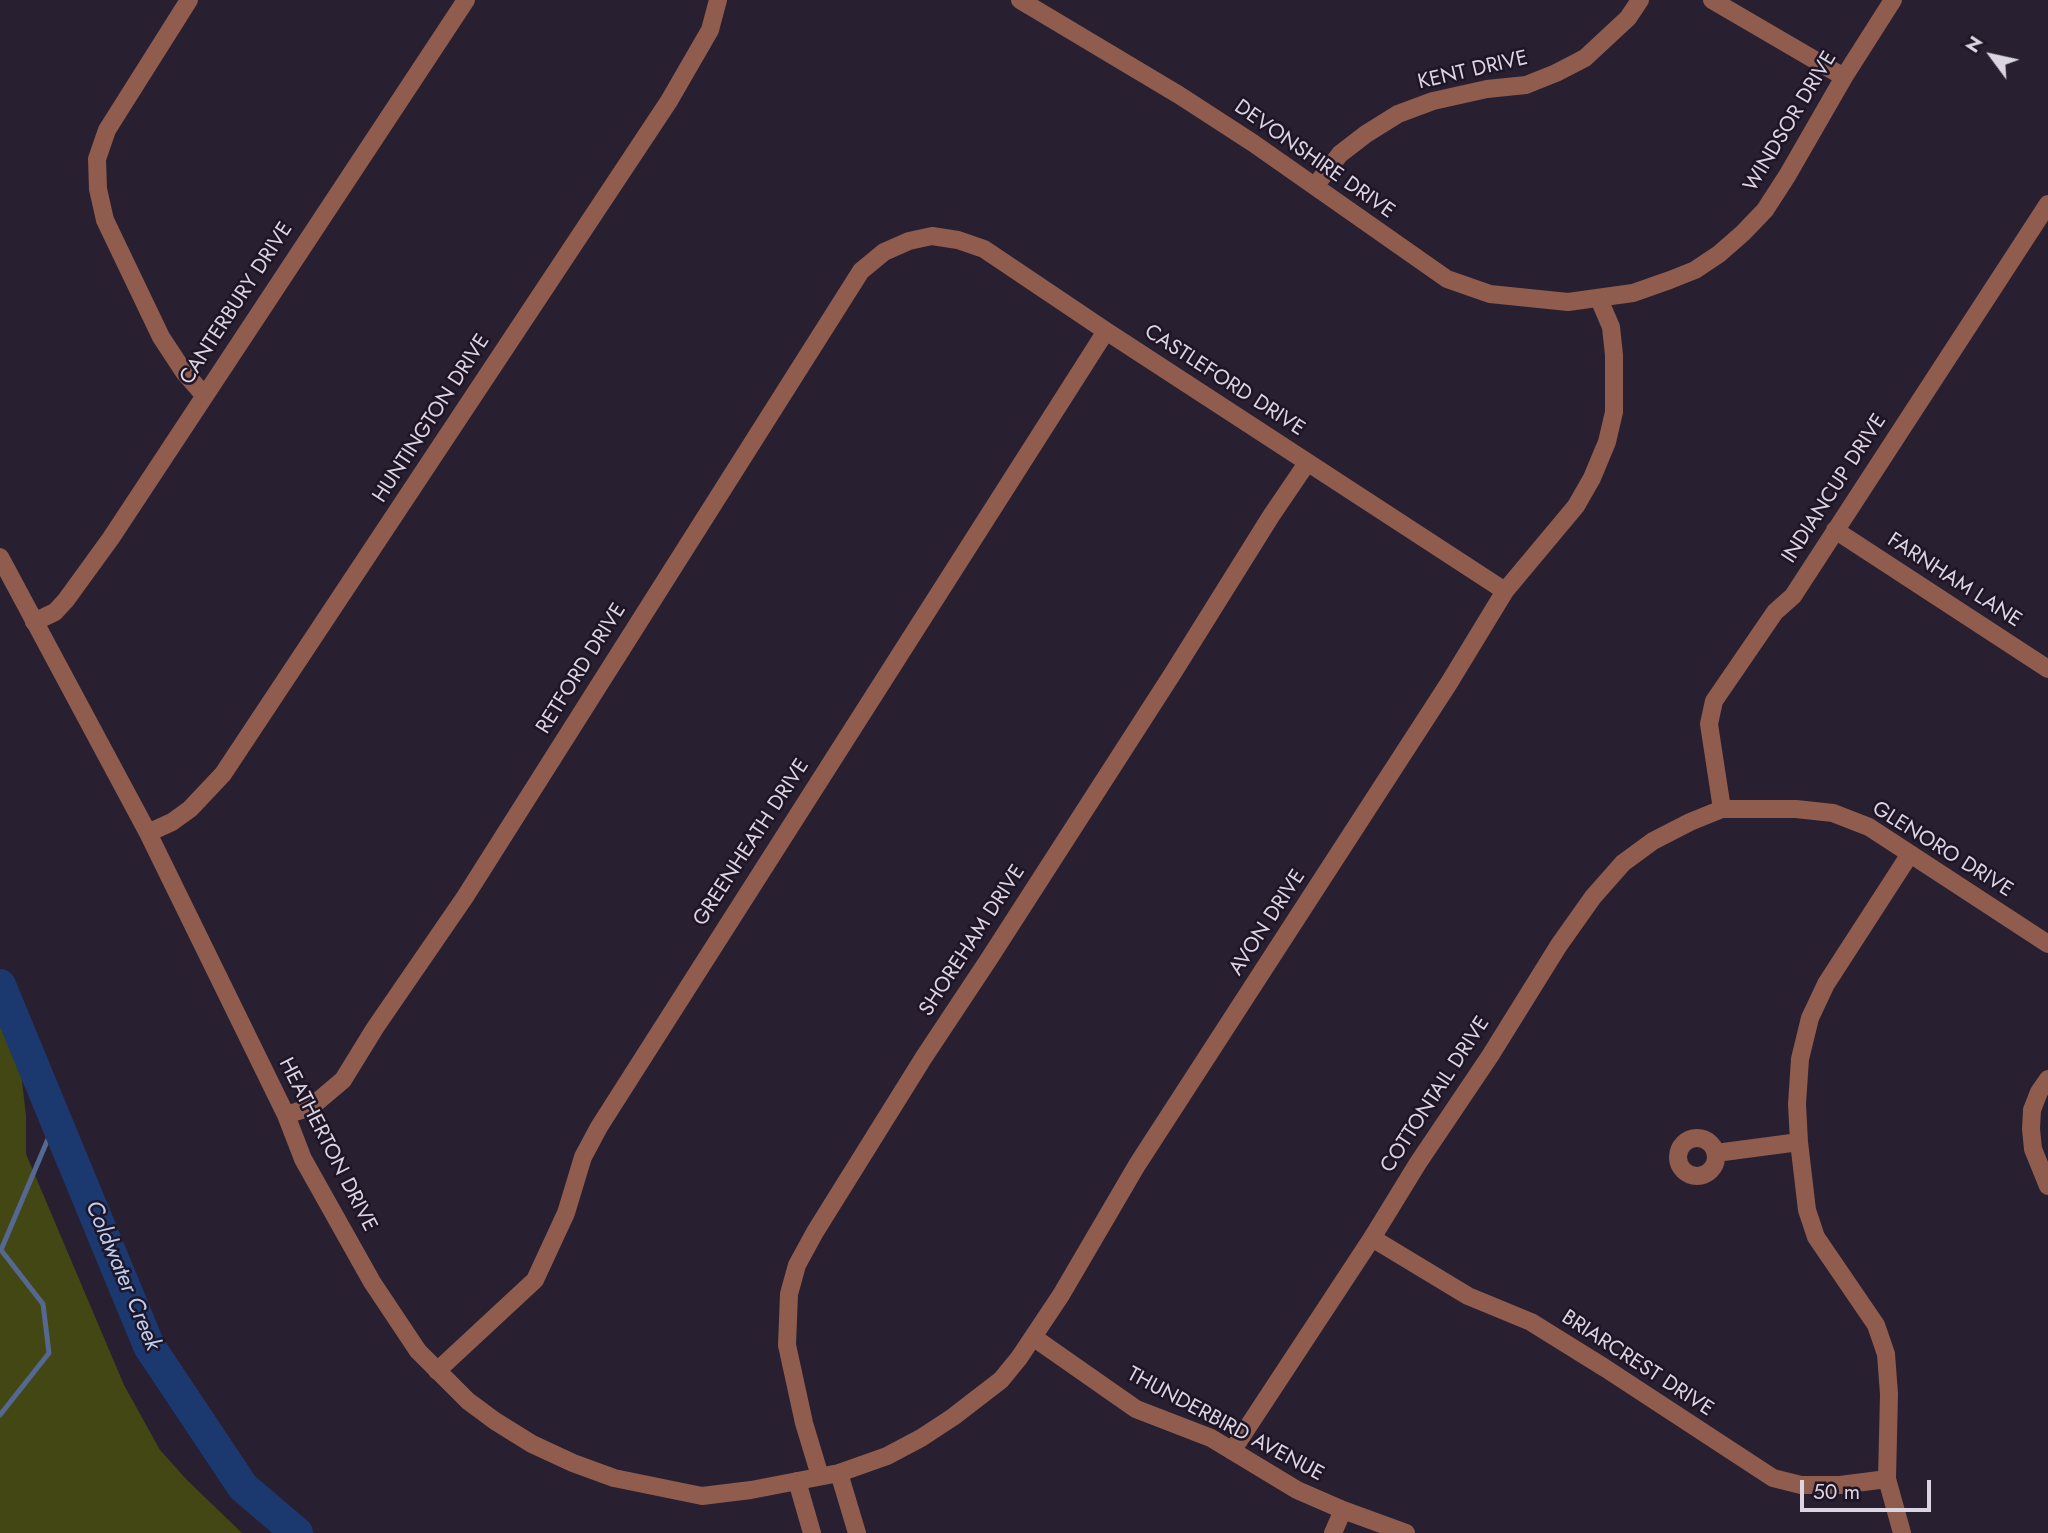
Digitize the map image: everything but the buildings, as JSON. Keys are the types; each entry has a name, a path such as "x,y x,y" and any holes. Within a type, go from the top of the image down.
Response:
{"street":[{"path":"189,0 107,130 97,159 98,190 105,220 161,337 184,372 204,395"},
{"name":"CANTERBURY DRIVE","path":"34,622 55,611 66,600 154,475 204,395 466,0"},
{"name":"HUNTINGTON DRIVE","path":"148,834 190,809 223,774 669,101 710,30 718,0"},
{"name":"DEVONSHIRE DRIVE","path":"1020,0 1179,95 1447,279 1490,294 1517,298 1568,302 1598,299"},
{"name":"KENT DRIVE","path":"1315,186 1340,154 1398,114 1433,101 1488,89 1526,85 1556,74 1586,58 1628,18 1640,0"},
{"path":"1712,0 1844,77"},
{"name":"WINDSOR DRIVE","path":"1598,299 1633,293 1695,270 1743,233 1765,209 1787,176 1844,77 1893,0"},
{"name":"INDIANCUP DRIVE","path":"1722,809 1709,724 1714,701 1775,612 1793,596 2048,204"},
{"name":"CASTLEFORD DRIVE","path":"909,241 932,236 958,240 984,249 1505,591"},
{"name":"RETFORD DRIVE","path":"286,1115 311,1107 343,1080 464,897 861,271 884,252 909,241"},
{"name":"AVON DRIVE","path":"820,1476 839,1473 887,1456 921,1438 1001,1380 1033,1337 1137,1165 1449,683 1505,591 1576,506 1592,478 1607,442 1614,412 1612,327 1598,299"},
{"name":"GREENHEATH DRIVE","path":"437,1371 535,1280 566,1213 583,1157 599,1127 1106,331"},
{"name":"SHOREHAM DRIVE","path":"820,1476 804,1423 787,1345 789,1294 797,1265 924,1057 1307,463"},
{"name":"FARNHAM LANE","path":"1835,530 2048,669"},
{"name":"HEATHERTON DRIVE","path":"0,557 148,834 286,1115 303,1159 372,1282 418,1351 468,1401 532,1444 614,1478 702,1496 820,1476"},
{"name":"GLENORO DRIVE","path":"1722,809 1796,809 1833,813 1869,827 2048,944"},
{"name":"COTTONTAIL DRIVE","path":"1232,1451 1373,1238 1418,1163 1592,897 1623,863 1653,841 1690,821 1722,809"},
{"path":"1902,1533 1887,1479 1889,1394 1886,1354 1876,1325 1816,1237 1807,1210 1797,1104 1800,1059 1810,1018 1826,984 1910,854"},
{"path":"2048,1079 2032,1110 2032,1129 2033,1149 2048,1186"},
{"path":"1716,1153 1799,1142"},
{"name":"BRIARCREST DRIVE","path":"1373,1238 1468,1296 1531,1322 1605,1367 1773,1478 1801,1485 1887,1479"},
{"name":"THUNDERBIRD AVENUE","path":"1033,1337 1136,1409 1211,1438 1297,1490 1406,1533"},
{"path":"839,1473 857,1533"},
{"path":"797,1481 811,1533"},
{"path":"1334,1533 1343,1510"}],"green space":[{"path":"0,1024 21,1072 26,1116 26,1154 124,1385 160,1450 242,1533 0,1533"}],"waterway":[{"name":"Coldwater Creek","path":"0,985 149,1346 243,1487 297,1533"},
{"path":"0,1415 49,1353 43,1304 1,1250 56,1120"}]}
